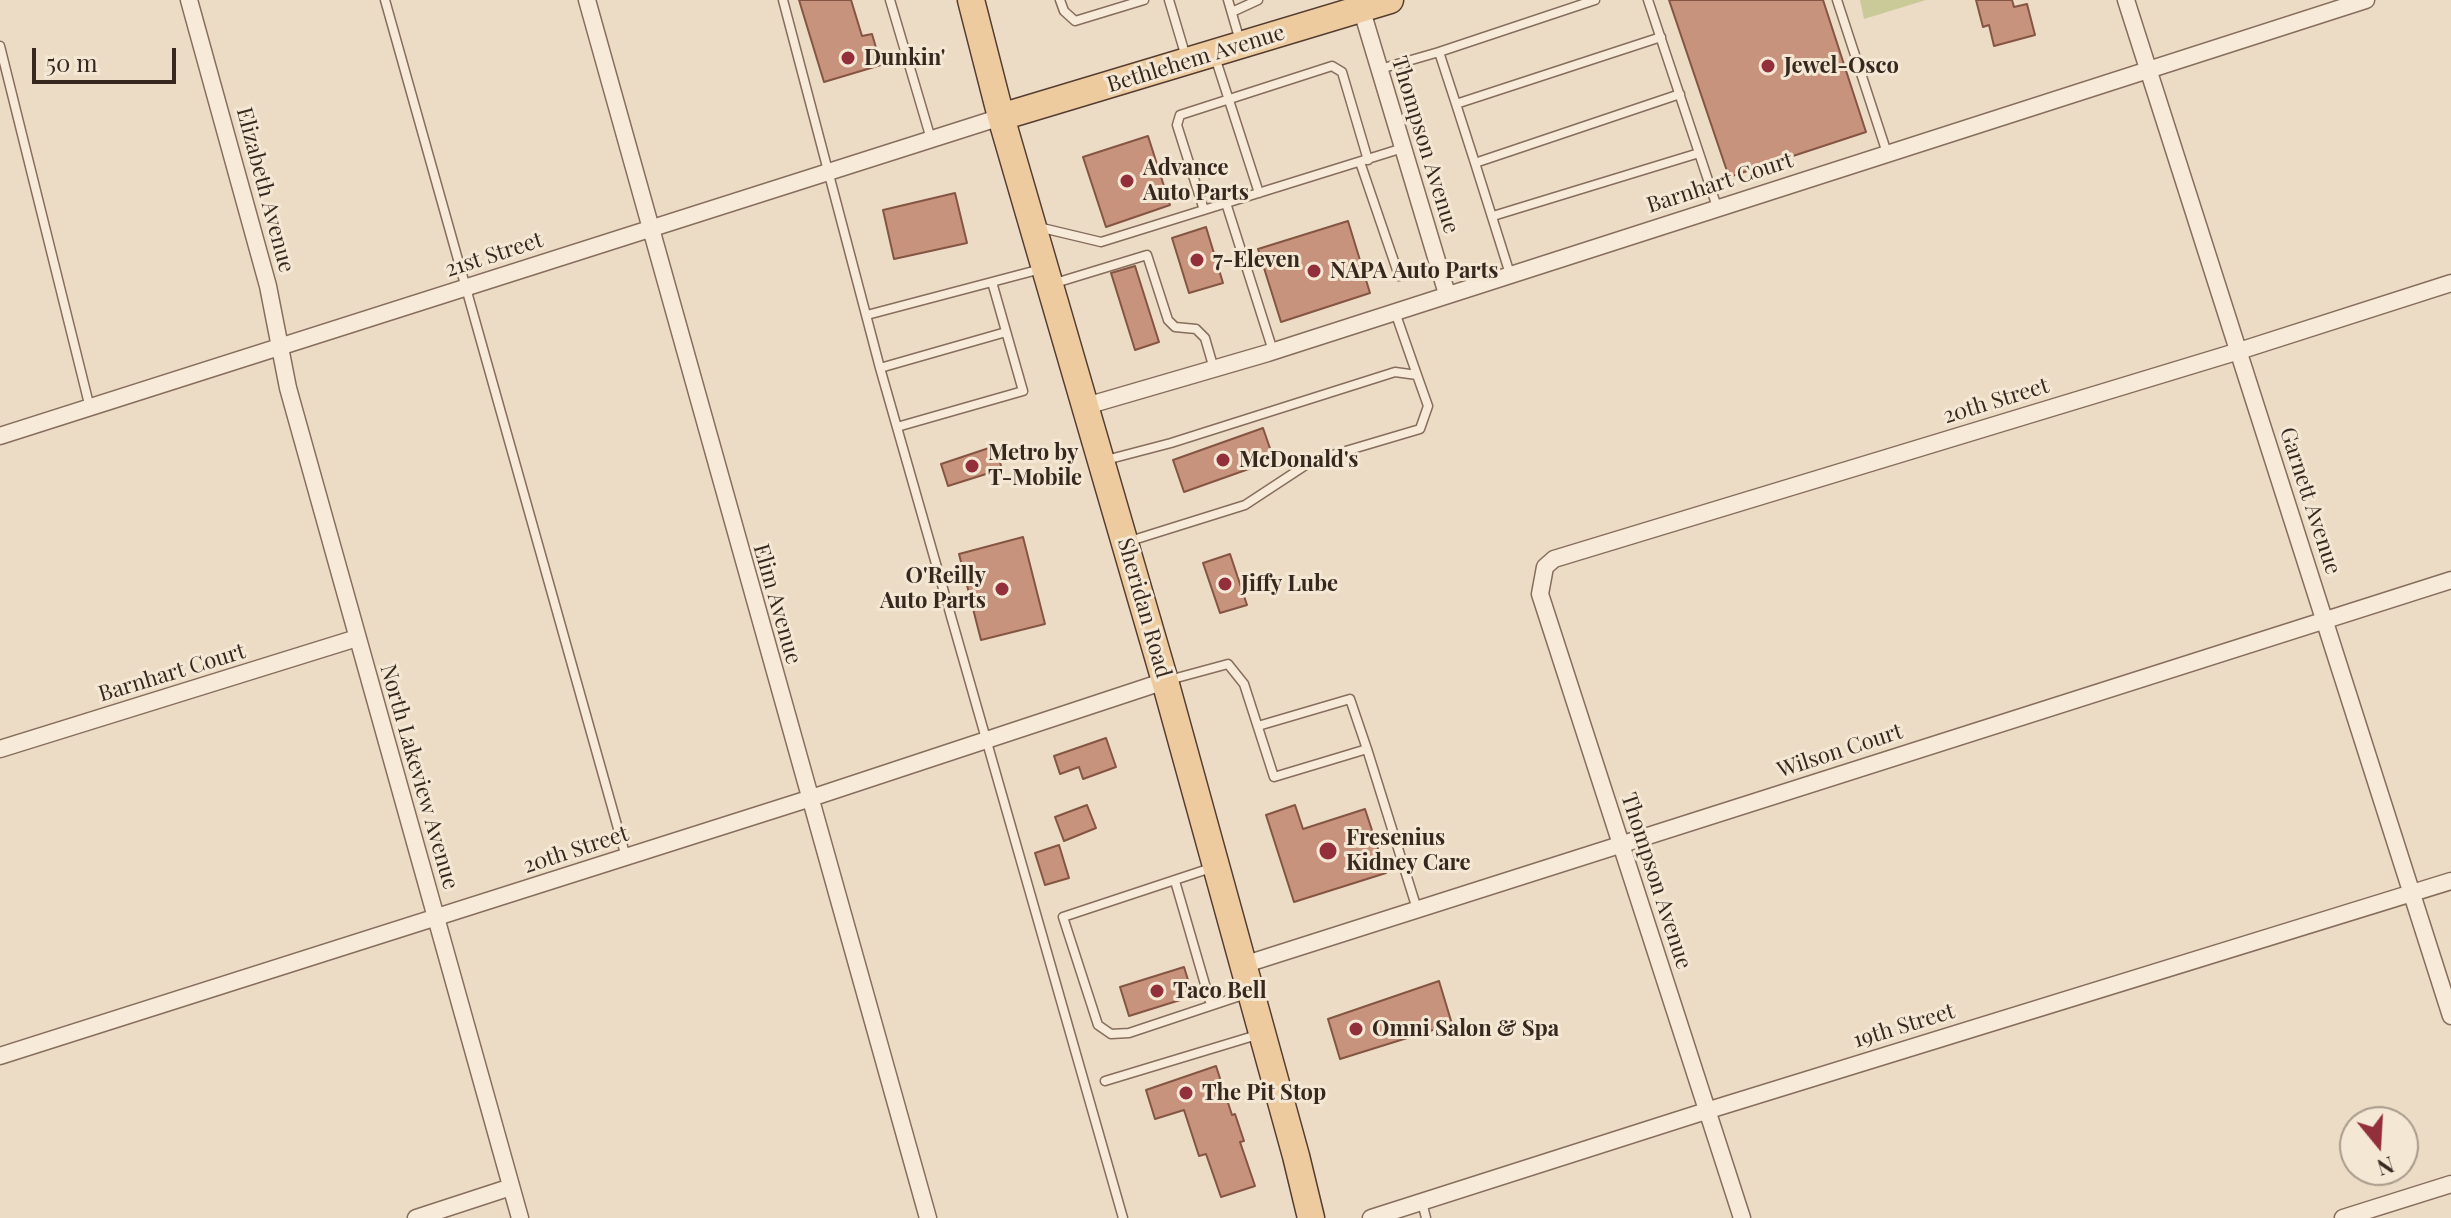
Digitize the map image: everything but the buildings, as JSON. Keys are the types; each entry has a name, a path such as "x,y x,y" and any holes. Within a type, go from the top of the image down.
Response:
{"main road":[{"name":"Sheridan Road","path":"971,0 1001,117 1165,681 1311,1218"},
{"name":"Bethlehem Avenue","path":"1001,117 1242,45 1360,5 1390,0"}],"street":[{"name":"Elizabeth Avenue","path":"189,0 268,286 280,347"},
{"name":"Elim Avenue","path":"587,0 808,799 928,1218"},
{"name":"Garnett Avenue","path":"2126,0 2451,1016"},
{"name":"Barnhart Court","path":"1086,406 1273,351 2366,0"},
{"name":"Thompson Avenue","path":"1360,5 1447,294"},
{"name":"21st Street","path":"0,436 1001,117"},
{"name":"20th Street","path":"1554,559 2239,351 2451,283"},
{"name":"North Lakeview Avenue","path":"280,347 288,388 520,1218"},
{"name":"Thompson Avenue","path":"1554,559 1545,567 1540,594 1742,1218"},
{"name":"Wilson Court","path":"1243,965 2451,580"},
{"name":"Barnhart Court","path":"0,749 357,638"},
{"name":"20th Street","path":"0,1056 808,799 1165,681"},
{"name":"19th Street","path":"1371,1218 1424,1210 1706,1111 2451,881"},
{"path":"2343,1218 2451,1184"},
{"path":"416,1218 511,1187"}],"lane":[{"path":"385,0 626,857"},
{"path":"783,0 880,368 1123,1218"},
{"path":"890,0 931,139"},
{"path":"1060,0 1064,11 1075,21 1144,0"},
{"path":"1169,0 1188,61"},
{"path":"1228,0 1242,45"},
{"path":"1232,12 1258,0"},
{"path":"1379,69 1595,0"},
{"path":"1648,0 1717,207"},
{"path":"1837,0 1887,153"},
{"path":"1456,104 1661,37"},
{"path":"0,46 90,408"},
{"path":"1439,52 1510,274"},
{"path":"1213,53 1259,193"},
{"path":"1204,210 1177,125 1180,115 1332,66 1342,72 1364,161 1399,276"},
{"path":"1475,163 1680,94"},
{"path":"1033,225 1101,242 1403,148"},
{"path":"1493,216 1699,153"},
{"path":"1226,203 1273,351"},
{"path":"867,315 992,282 1048,276 1147,255 1168,320 1175,327 1196,329 1205,338 1214,369"},
{"path":"897,427 1023,391 992,282"},
{"path":"1125,542 1245,505 1312,461 1420,429 1428,406 1395,311"},
{"path":"880,368 1006,332"},
{"path":"1102,461 1171,443 1395,372 1417,375"},
{"path":"1165,681 1228,664 1244,684 1274,777 1367,749"},
{"path":"1258,726 1350,699 1417,909"},
{"path":"1216,867 1063,917 1098,1025 1111,1034 1129,1033 1250,992"},
{"path":"1175,881 1211,1005"},
{"path":"1105,1081 1262,1034"}],"green space":[{"path":"1860,0 1926,0 1864,19"}],"place":[{"name":"Dunkin'","path":"848,58"},
{"name":"Jewel-Osco","path":"1768,66"},
{"name":"Advance Auto Parts","path":"1127,181"},
{"name":"7-Eleven","path":"1197,260"},
{"name":"NAPA Auto Parts","path":"1314,271"},
{"name":"McDonald's","path":"1223,460"},
{"name":"Metro by T-Mobile","path":"972,466"},
{"name":"Jiffy Lube","path":"1225,584"},
{"name":"O'Reilly Auto Parts","path":"1002,589"},
{"name":"Fresenius Kidney Care","path":"1328,851"},
{"name":"Taco Bell","path":"1157,991"},
{"name":"Omni Salon & Spa","path":"1356,1029"},
{"name":"The Pit Stop","path":"1186,1093"}]}
